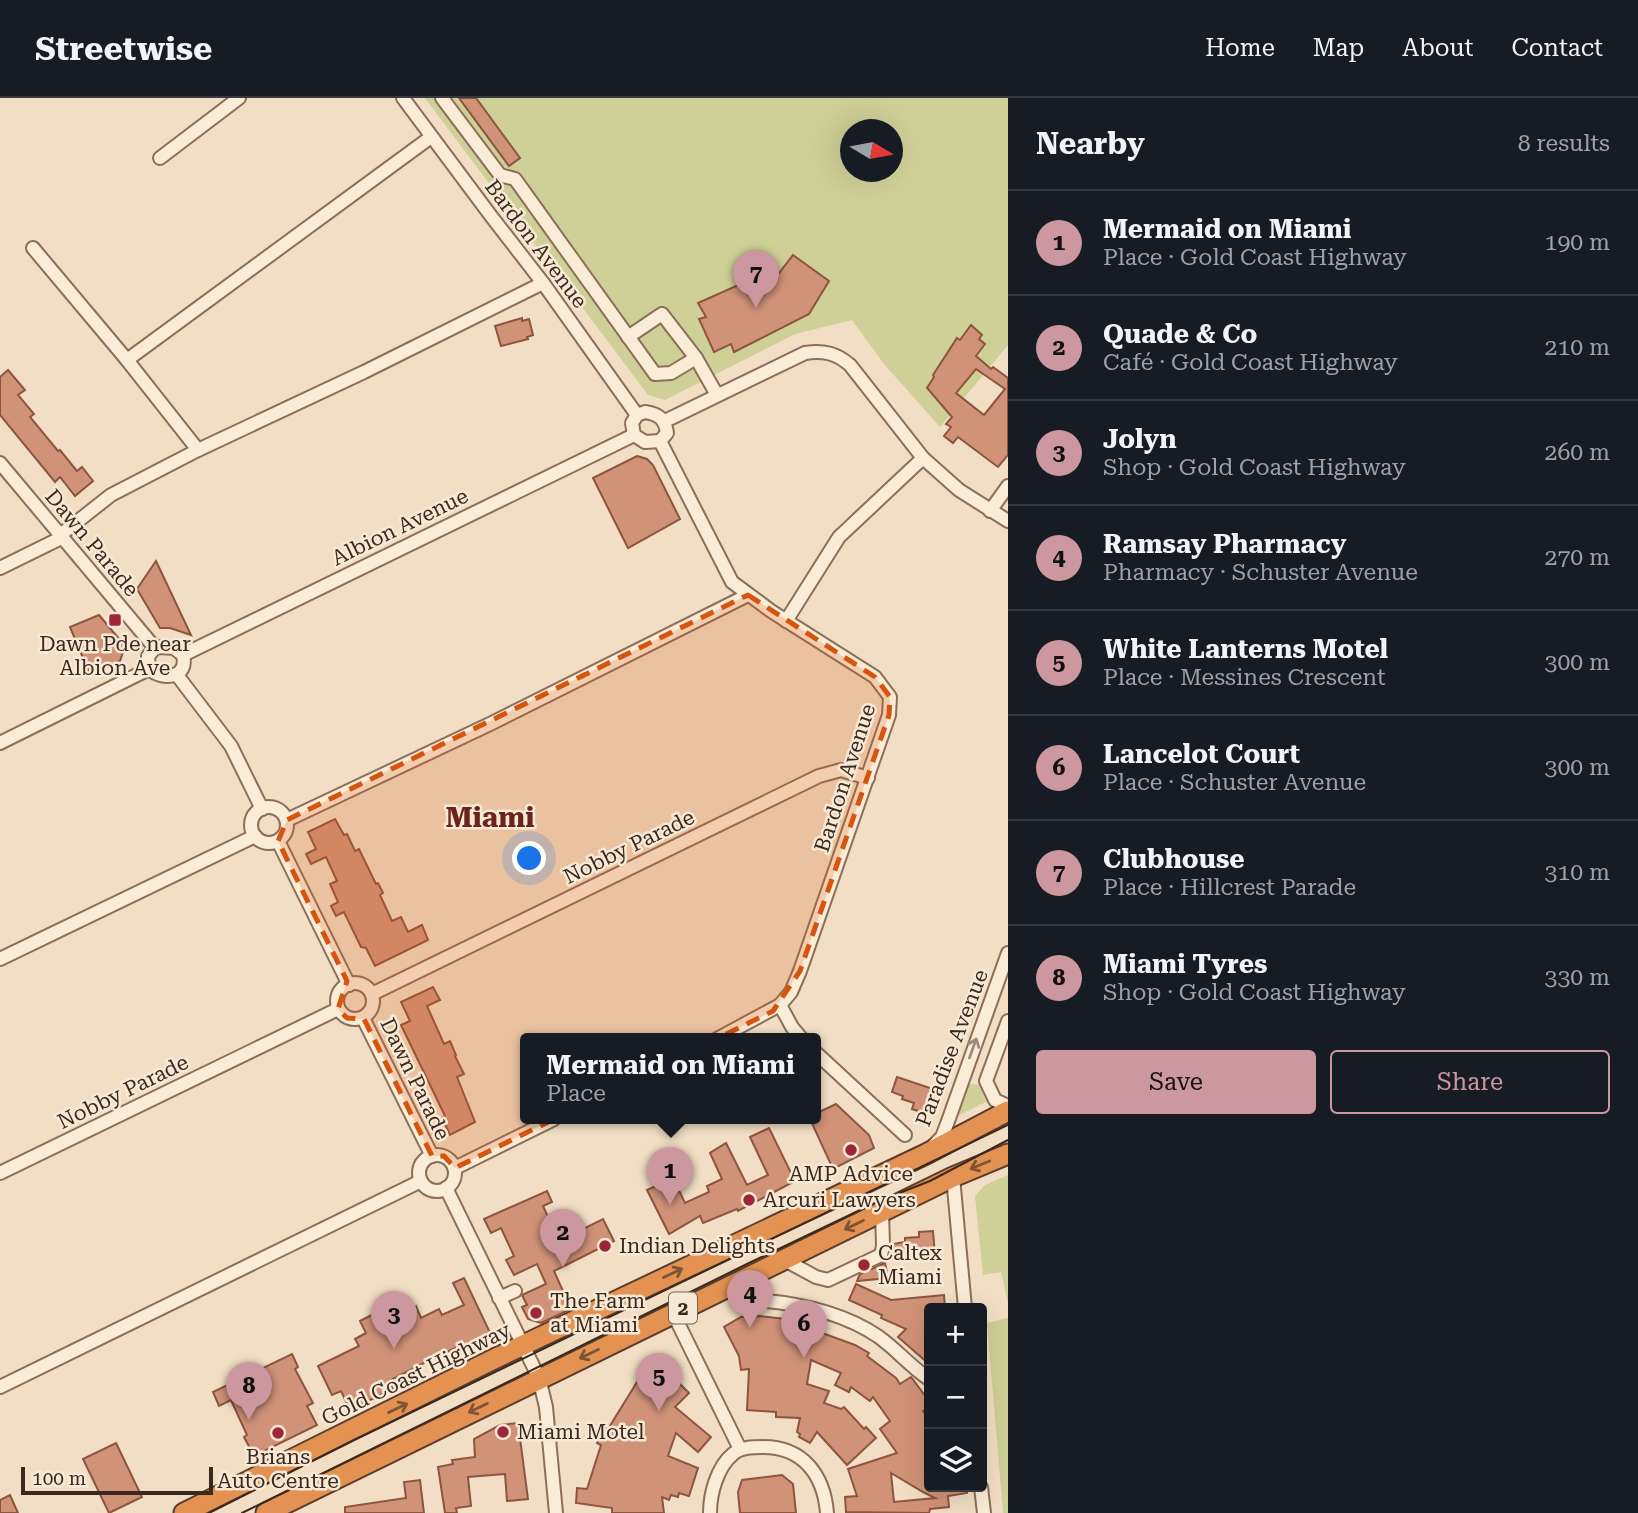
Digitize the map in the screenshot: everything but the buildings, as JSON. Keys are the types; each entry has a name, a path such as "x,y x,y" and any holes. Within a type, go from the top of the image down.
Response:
{"highway":[{"name":"Gold Coast Highway","path":"184,1513 524,1346 926,1154 1008,1109"},
{"name":"2","path":"266,1513 783,1259 953,1177 1008,1154"}],"street":[{"path":"160,158 239,98"},
{"name":"Bardon Avenue","path":"403,98 543,283 637,415"},
{"path":"442,98 500,175 516,179 655,374 671,373 696,358"},
{"path":"127,360 431,137"},
{"path":"33,248 198,450"},
{"path":"0,568 60,537 111,495 543,283"},
{"path":"628,337 662,314 696,358 717,395"},
{"path":"665,421 805,353 830,353 850,365 923,458 959,490 1008,521"},
{"path":"650,413 660,417 665,421 667,433 660,441 645,442 634,435 632,423 637,415 650,413"},
{"name":"Albion Avenue","path":"183,656 634,435"},
{"name":"Bardon Avenue","path":"660,441 732,582 786,621 875,677 890,696 889,715 800,971 791,992 780,1005"},
{"path":"786,621 839,537 923,458"},
{"name":"Dawn Parade","path":"0,463 155,648"},
{"path":"990,511 1008,486"},
{"path":"287,820 490,724 748,595"},
{"path":"155,648 174,648 183,656 183,667 177,675 166,677 149,669 148,656 155,648"},
{"path":"0,743 149,669"},
{"path":"177,675 231,746 262,809"},
{"name":"Nobby Parade","path":"372,994 819,776 841,770 868,778"},
{"path":"276,808 287,820 285,835 268,844 255,836 251,827 253,819 262,809 276,808"},
{"path":"0,959 255,836"},
{"path":"278,841 349,985"},
{"name":"Paradise Avenue","path":"926,1154 942,1137 1008,953"},
{"path":"349,985 362,985 372,994 371,1010 363,1018 347,1018 338,1009 339,995 349,985"},
{"path":"729,1033 774,1011 780,1005 797,1033"},
{"name":"Nobby Parade","path":"0,1173 338,1009"},
{"name":"Dawn Parade","path":"363,1018 432,1156"},
{"name":"Paradise Avenue","path":"1008,1021 986,1081 995,1100 1008,1109"},
{"path":"821,1058 905,1135"},
{"path":"964,1074 986,1081"},
{"path":"455,1168 544,1124"},
{"path":"432,1156 444,1156 455,1168 453,1182 437,1191 429,1189 421,1181 421,1167 432,1156"},
{"path":"953,1177 965,1303"},
{"path":"0,1387 421,1181"},
{"path":"446,1188 539,1378 545,1398 556,1513"},
{"path":"783,1259 816,1277 828,1280 881,1255 881,1212"},
{"path":"499,1298 514,1291"},
{"path":"755,1300 793,1304 853,1323 877,1336 924,1375"},
{"path":"673,1313 740,1449"},
{"path":"710,1513 713,1487 730,1456 740,1449 769,1447 804,1461 821,1482 827,1513"},
{"path":"981,1492 984,1513"}],"highlighted area":[{"path":"748,595 875,677 890,697 889,715 800,971 773,1011 455,1168 444,1156 432,1156 364,1019 347,1018 338,1009 347,981 278,841 287,820"}],"green space":[{"path":"425,98 1008,98 1008,345 940,427 884,364 852,320 795,334 665,400 648,395"},
{"path":"965,1083 979,1085 986,1102 955,1117"},
{"path":"1008,1175 1008,1303 1001,1272 983,1275 975,1196 985,1185"},
{"path":"1008,1318 1008,1513 1003,1513 987,1323"}],"tram line":[{"path":"209,1513 354,1440 1008,1125"},
{"path":"242,1513 749,1263 879,1201 930,1181 1008,1140"}],"place":[{"name":"Clubhouse","path":"756,308"},
{"name":"Dawn Pde near Albion Ave","path":"115,620"},
{"name":"AMP Advice","path":"851,1150"},
{"name":"Arcuri Lawyers","path":"749,1200"},
{"name":"Mermaid on Miami","path":"670,1205"},
{"name":"Indian Delights","path":"605,1246"},
{"name":"Caltex Miami","path":"864,1265"},
{"name":"Quade & Co","path":"563,1267"},
{"name":"The Farm at Miami","path":"536,1313"},
{"name":"Ramsay Pharmacy","path":"750,1328"},
{"name":"Jolyn","path":"394,1349"},
{"name":"Lancelot Court","path":"804,1358"},
{"name":"White Lanterns Motel","path":"659,1411"},
{"name":"Miami Tyres","path":"249,1420"},
{"name":"Miami Motel","path":"503,1432"},
{"name":"Brians Auto Centre","path":"278,1433"}],"district":[{"name":"Miami","path":"490,817"}]}
